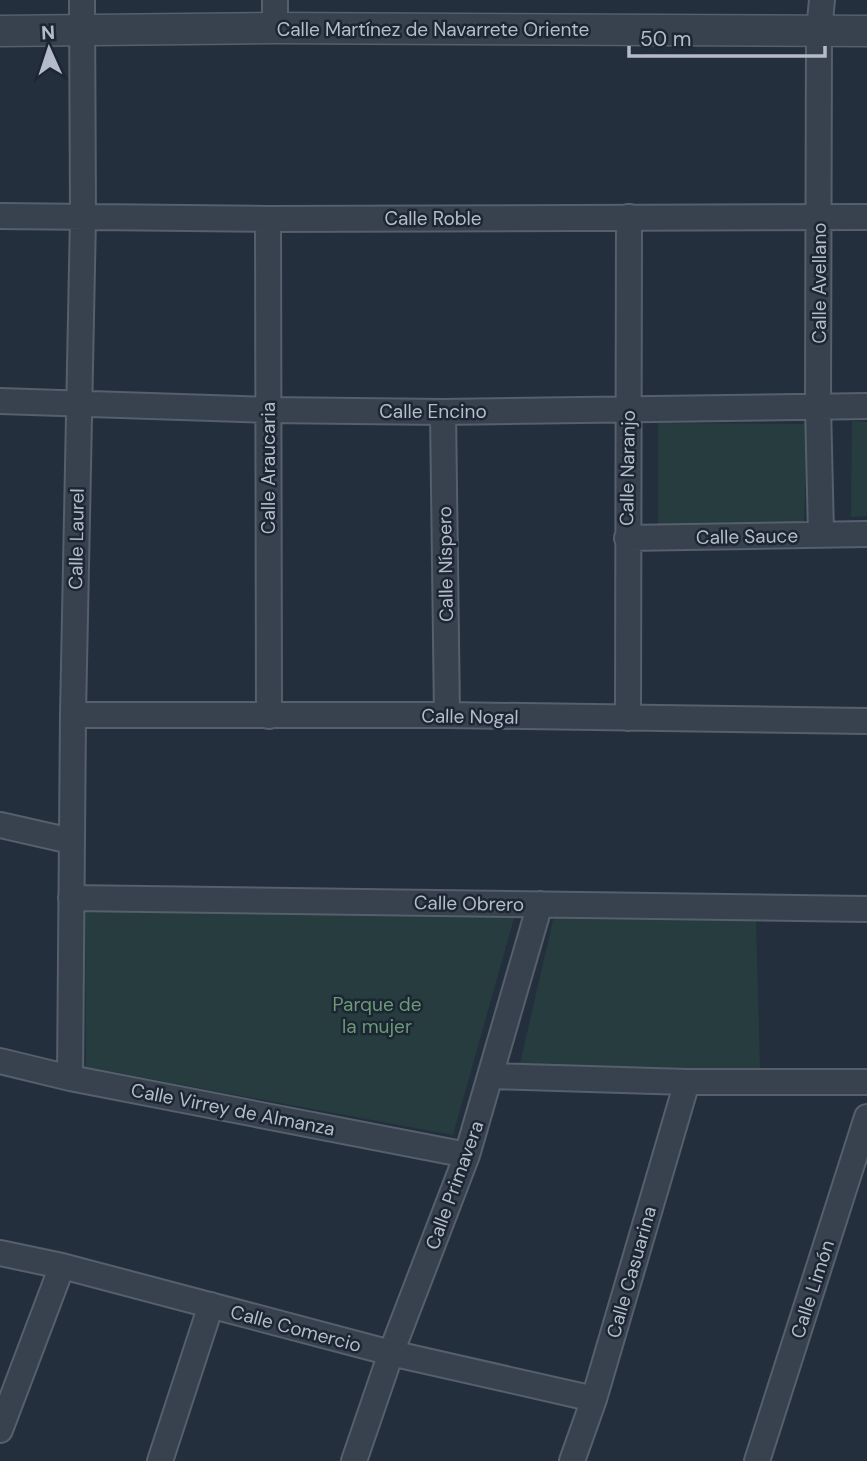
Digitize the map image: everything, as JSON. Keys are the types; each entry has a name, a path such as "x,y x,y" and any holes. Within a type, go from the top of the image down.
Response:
{"street":[{"name":"Calle Laurel","path":"70,1078 72,715 83,217 82,0"},
{"name":"Calle Avellano","path":"821,534 818,405 819,32 822,0"},
{"name":"Calle Martínez de Navarrete Oriente","path":"0,31 82,32 275,14 819,32 867,31"},
{"name":"Calle Roble","path":"0,216 268,219 867,217"},
{"name":"Calle Naranjo","path":"628,718 629,217"},
{"name":"Calle Araucaria","path":"268,219 269,716"},
{"name":"Calle Encino","path":"0,401 268,410 443,412 867,406"},
{"name":"Calle Níspero","path":"443,412 447,715"},
{"name":"Calle Sauce","path":"627,538 867,534"},
{"name":"Calle Nogal","path":"72,715 447,715 867,721"},
{"path":"0,825 71,841"},
{"name":"Calle Obrero","path":"71,898 867,909"},
{"name":"Calle Primavera","path":"355,1461 391,1353 467,1155 540,904"},
{"name":"Calle Virrey de Almanza","path":"0,1061 70,1078 467,1155"},
{"path":"490,1076 687,1082 867,1082"},
{"name":"Calle Casuarina","path":"572,1461 594,1399 687,1082"},
{"name":"Calle Limón","path":"757,1461 867,1117"},
{"name":"Calle Comercio","path":"0,1253 62,1266 391,1353 594,1399"},
{"path":"0,1430 62,1266"},
{"path":"160,1461 211,1305"}],"green space":[{"path":"852,421 867,422 867,516 851,517"},
{"path":"658,423 807,424 804,526 658,527"},
{"name":"Parque de la mujer","path":"85,910 516,911 453,1135 86,1067"},
{"path":"555,911 756,920 760,1068 519,1068"}]}
